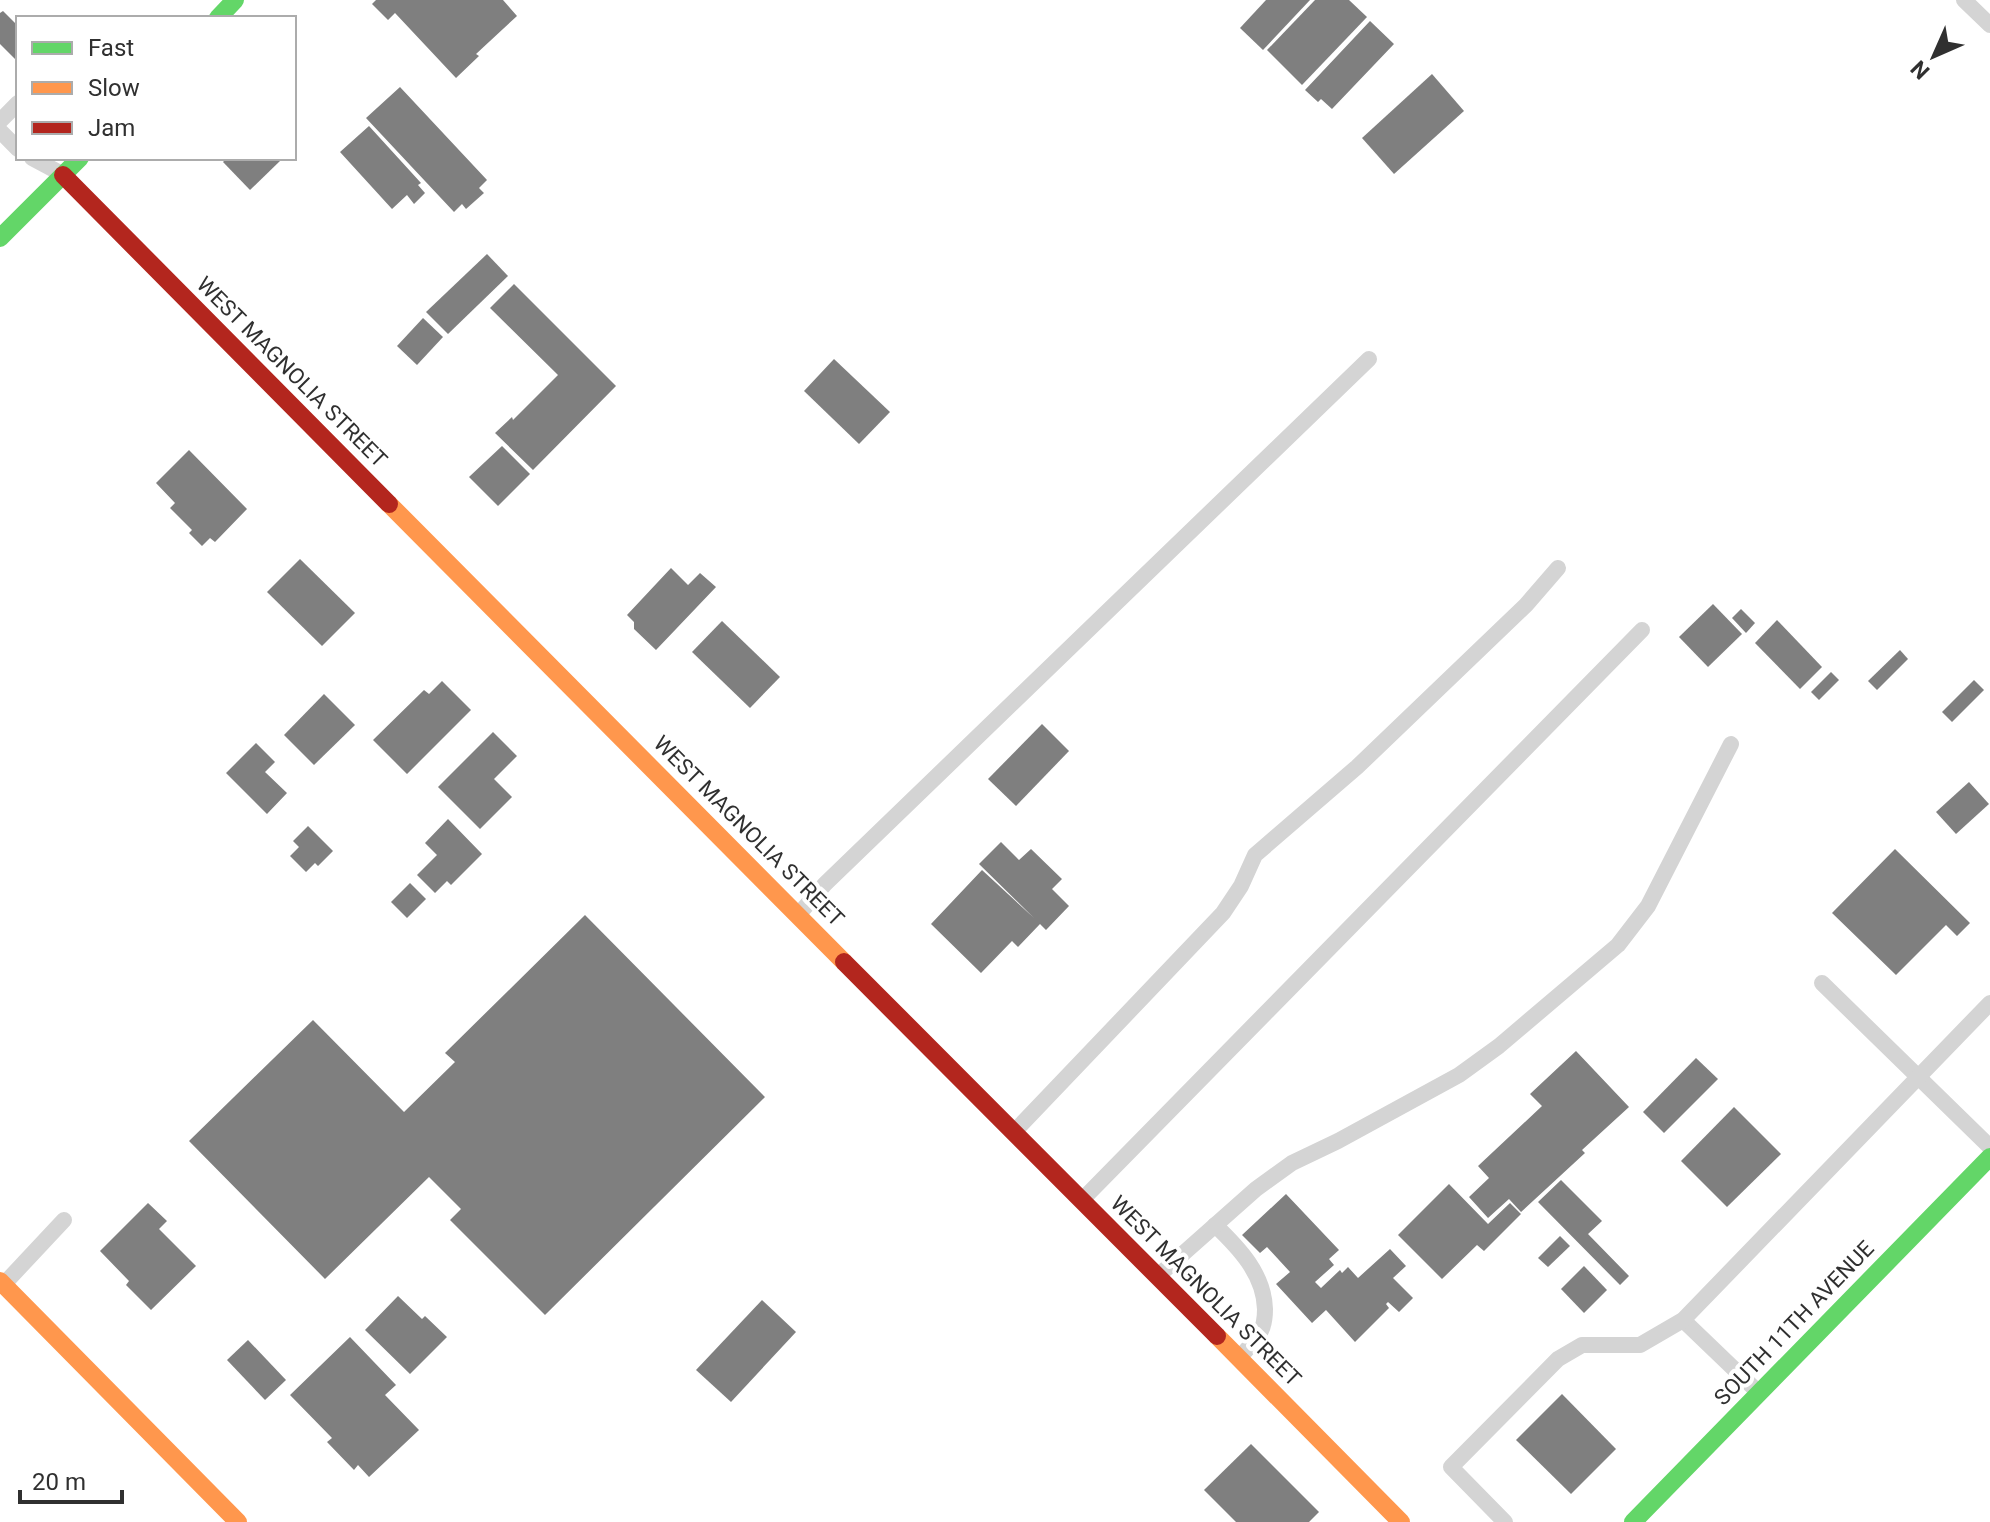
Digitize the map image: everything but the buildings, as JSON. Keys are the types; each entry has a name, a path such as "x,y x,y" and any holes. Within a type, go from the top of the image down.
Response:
{"street":[{"path":"220,16 235,0"},
{"path":"0,238 78,160"},
{"name":"WEST MAGNOLIA STREET","path":"63,175 1401,1522"},
{"name":"SOUTH 11TH AVENUE","path":"1633,1522 1990,1157"},
{"path":"2,1283 238,1522"}],"lane":[{"path":"1964,0 1990,25"},
{"path":"0,121 16,105"},
{"path":"0,131 16,147"},
{"path":"36,160 63,175"},
{"path":"798,915 825,884 1369,359"},
{"path":"1014,1132 1223,913 1241,886 1255,855 1357,767 1526,605 1558,568"},
{"path":"1082,1201 1642,630"},
{"path":"1158,1277 1256,1189 1292,1163 1459,1075 1499,1046 1618,945 1648,906 1731,744"},
{"path":"1822,983 1990,1147"},
{"path":"1505,1522 1451,1467 1558,1359 1582,1345 1640,1345 1683,1320 1990,1003"},
{"path":"2,1283 64,1220"},
{"path":"1215,1225 1238,1246 1265,1293 1261,1332 1239,1359"},
{"path":"1683,1320 1759,1393"}],"traffic: fast":[{"path":"220,16 235,0"},
{"path":"0,238 78,160"},
{"path":"1633,1522 1990,1157"}],"traffic: slow":[{"path":"389,504 844,962"},
{"path":"0,1281 238,1522"},
{"path":"1217,1336 1401,1522"}],"traffic: jam":[{"path":"63,175 389,504"},
{"path":"844,962 1217,1336"}]}
